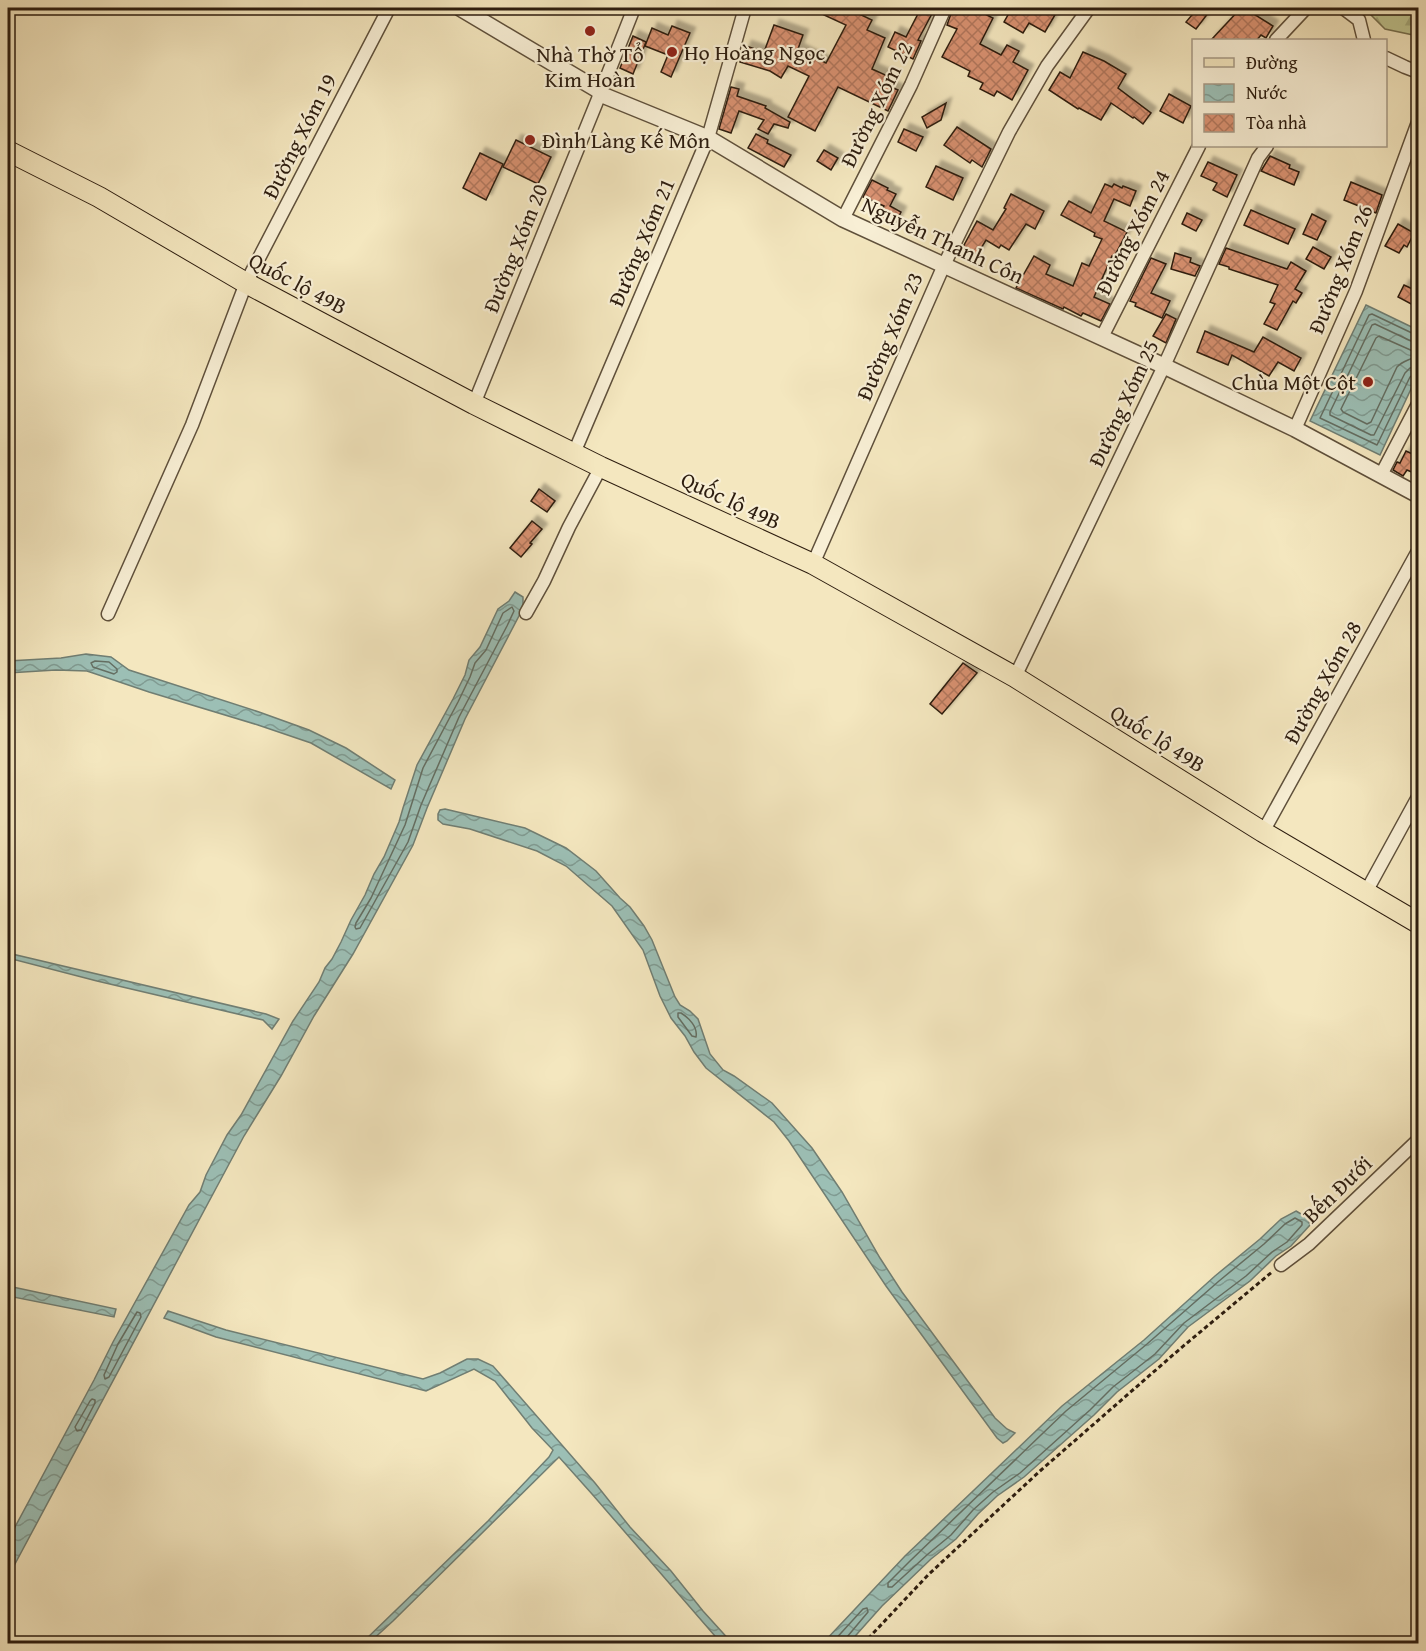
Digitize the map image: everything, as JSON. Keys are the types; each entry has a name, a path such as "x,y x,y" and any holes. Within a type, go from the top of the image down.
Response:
{"main road":[{"name":"Quốc lộ 49B","path":"8,151 99,197 246,283 474,404 602,467 813,564 1015,677 1263,832 1419,922"}],"street":[{"name":"Đường Xóm 19","path":"108,614 192,425 246,283 389,8"},
{"name":"Nguyễn Thanh Côn","path":"460,8 598,90 600,94 708,138 843,219 1164,366 1295,429 1419,495"},
{"name":"Đường Xóm 20","path":"474,404 634,8"},
{"name":"Đường Xóm 21","path":"574,453 708,138 745,8"},
{"name":"Đường Xóm 22","path":"843,219 911,85 945,8"},
{"name":"Đường Xóm 23","path":"813,564 944,265 1009,132 1047,66 1089,8"},
{"path":"1277,39 1306,8"},
{"path":"1343,8 1359,20 1364,39"},
{"path":"1387,58 1419,72"},
{"name":"Đường Xóm 26","path":"1295,429 1356,291 1419,122"},
{"name":"Đường Xóm 24","path":"1102,338 1198,147"},
{"name":"Đường Xóm 25","path":"1015,677 1164,366 1258,158 1266,147"},
{"path":"1382,475 1419,404"},
{"path":"526,613 602,467"},
{"name":"Đường Xóm 28","path":"1263,832 1419,551"},
{"path":"1366,892 1419,797"},
{"name":"Bến Đưới","path":"1281,1265 1309,1244 1419,1140"}],"path":[{"path":"863,1644 928,1575 1040,1472 1180,1348 1281,1265"}],"green space":[{"path":"1364,8 1418,8 1418,36 1385,29"}],"water":[{"path":"1366,305 1418,330 1418,374 1380,455 1310,421"},
{"path":"515,592 523,597 521,612 465,719 413,845 353,954 244,1136 8,1577 8,1540 113,1342 189,1205 200,1192 206,1175 227,1135 332,959 384,857 399,822 417,765 465,675 469,660 480,647 498,609 509,601"},
{"path":"86,654 111,657 129,670 309,730 346,748 395,780 391,789 311,743 87,671 8,673 8,661"},
{"path":"445,809 525,828 566,848 596,871 630,907 652,940 675,997 680,1005 698,1019 710,1054 723,1070 772,1103 812,1148 842,1192 902,1292 995,1418 1015,1433 1007,1441 1003,1443 997,1438 886,1286 774,1122 706,1068 694,1052 671,1018 660,996 643,950 612,906 566,866 537,851 470,829 443,824 438,820 438,814 440,810"},
{"path":"8,953 279,1019 272,1029 263,1020 8,958"},
{"path":"1296,1211 1308,1218 1310,1225 1291,1246 1276,1256 1250,1281 1188,1327 1159,1359 1117,1392 1024,1477 997,1496 956,1539 931,1559 882,1606 849,1643 823,1643 905,1556 1062,1406 1144,1340 1281,1219"},
{"path":"8,1286 116,1309 114,1317 8,1296"},
{"path":"168,1311 226,1330 423,1379 467,1359 478,1359 493,1366 732,1643 721,1643 559,1457 393,1621 369,1643 362,1643 488,1521 553,1450 532,1428 495,1381 474,1369 426,1391 216,1337 164,1318"}],"building":[{"path":"809,8 854,8 853,11 872,20 867,30 885,38 872,69 890,77 886,85 898,90 888,111 838,87 815,131 788,117 809,76 788,66 781,78 770,71 740,62 746,46 764,52 774,25 803,35 798,49 826,63 846,25"},
{"path":"921,8 935,8 918,40 921,41 913,59 888,47 895,32 906,37"},
{"path":"953,8 973,8 993,18 980,44 1001,55 1007,45 1019,51 1013,62 1028,70 1012,100 997,91 994,96 980,89 983,83 968,76 970,71 942,57 957,29 947,25"},
{"path":"1012,8 1059,8 1045,32 1029,23 1023,33 1004,22"},
{"path":"1182,8 1212,8 1196,29 1186,22 1192,15"},
{"path":"1241,8 1245,8 1273,26 1266,38 1261,35 1258,39 1212,39"},
{"path":"672,26 690,33 671,77 661,72 668,55 645,46 652,28 668,35"},
{"path":"633,36 646,42 633,74 620,68"},
{"path":"1083,52 1126,74 1118,88 1151,113 1143,124 1111,103 1101,120 1078,109 1049,90 1060,72 1070,78"},
{"path":"731,87 739,89 737,96 766,106 765,108 790,122 788,128 774,124 768,134 758,129 764,120 739,111 731,133 719,129"},
{"path":"1169,94 1191,106 1183,123 1160,111"},
{"path":"946,103 941,120 927,128 922,117"},
{"path":"957,127 991,149 982,167 972,160 970,163 944,145"},
{"path":"904,129 923,137 916,151 898,142"},
{"path":"756,134 768,140 767,143 791,155 784,167 748,148"},
{"path":"516,140 551,157 538,184 503,167"},
{"path":"824,150 838,158 831,170 817,161"},
{"path":"480,153 503,164 486,200 463,188"},
{"path":"1270,156 1299,172 1294,185 1261,171"},
{"path":"1208,162 1237,175 1227,197 1213,190 1217,183 1201,176"},
{"path":"936,166 963,178 953,200 926,187"},
{"path":"872,180 896,194 890,206 901,212 894,226 878,219 884,206 863,197"},
{"path":"1351,182 1382,195 1376,213 1344,200"},
{"path":"1105,184 1112,187 1114,184 1122,188 1123,186 1136,191 1130,206 1114,199 1104,221 1127,232 1114,257 1112,256 1094,297 1110,304 1101,321 1083,313 1081,316 1016,288 1034,256 1050,265 1046,274 1073,286 1082,263 1089,266 1102,239 1061,215 1069,201 1091,213"},
{"path":"1011,194 1044,211 1035,229 1026,224 1009,250 1001,245 999,248 986,240 977,255 963,247 977,221 993,230 1006,209 1004,208"},
{"path":"1251,210 1295,229 1288,244 1244,225"},
{"path":"1187,213 1202,220 1196,231 1182,224"},
{"path":"1312,214 1326,221 1317,240 1303,234"},
{"path":"1398,224 1414,233 1407,247 1404,245 1399,253 1385,246"},
{"path":"1313,247 1331,257 1324,269 1306,259"},
{"path":"1226,248 1287,269 1291,262 1306,271 1295,289 1302,293 1296,303 1293,301 1277,330 1264,324 1275,304 1270,302 1278,285 1219,264"},
{"path":"1175,253 1191,258 1190,262 1200,266 1195,276 1171,269"},
{"path":"1151,258 1166,264 1151,293 1170,301 1162,318 1135,306 1136,303 1130,301"},
{"path":"1404,285 1419,292 1419,299 1415,306 1398,297"},
{"path":"1166,314 1176,319 1166,343 1153,336"},
{"path":"1205,331 1254,352 1263,337 1301,358 1294,371 1278,362 1269,376 1232,355 1228,365 1197,352"},
{"path":"1406,451 1419,457 1419,464 1414,473 1407,470 1403,476 1393,470 1397,462 1400,463"},
{"path":"539,489 555,501 547,512 531,501"},
{"path":"532,521 542,529 521,557 510,548"},
{"path":"963,663 977,673 942,714 930,704"}],"place":[{"name":"Nhà Thờ Tổ Kim Hoàn","path":"590,31"},
{"name":"Họ Hoàng Ngọc","path":"672,52"},
{"name":"Đình Làng Kế Môn","path":"530,140"},
{"name":"Chùa Một Cột","path":"1368,382"}]}
